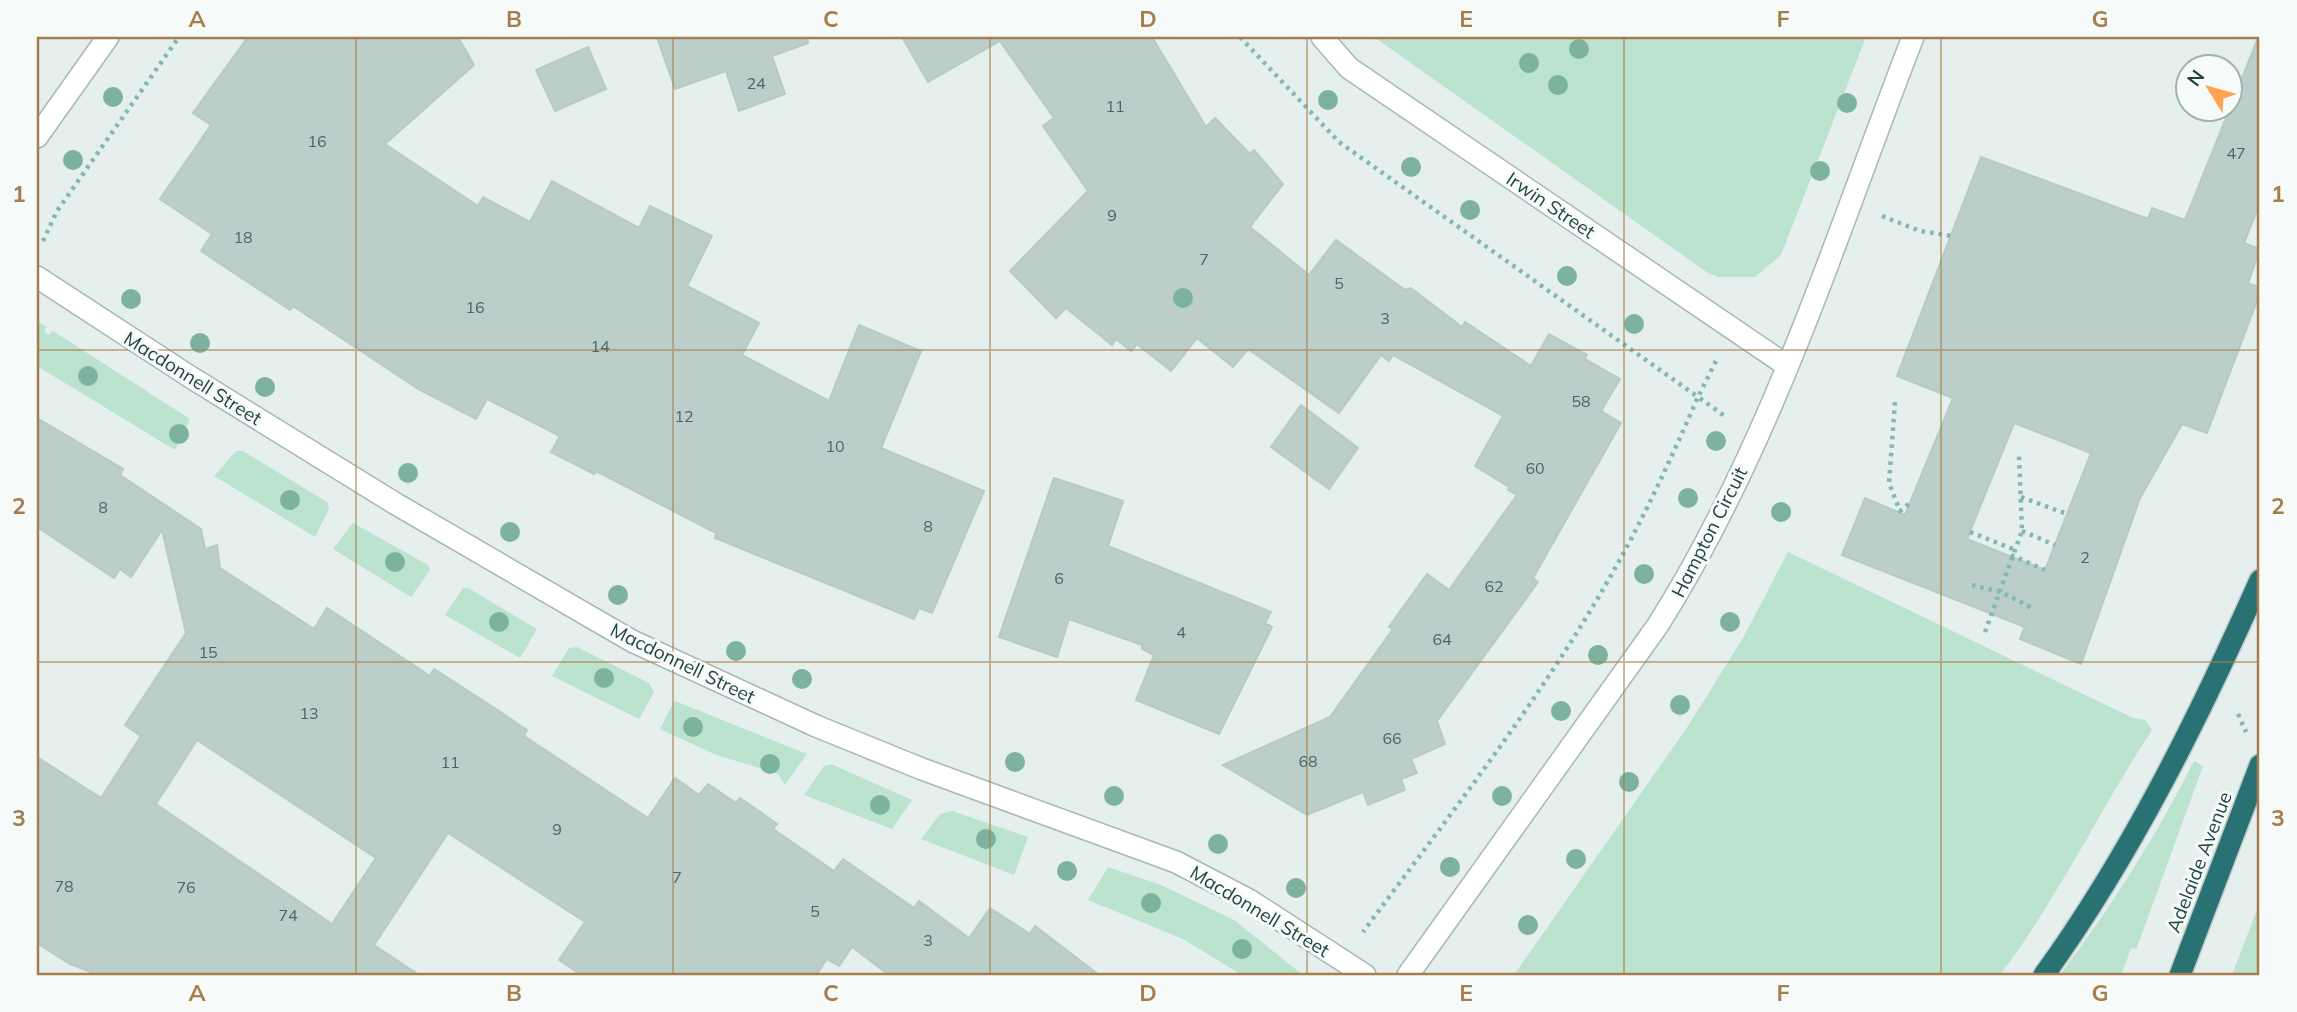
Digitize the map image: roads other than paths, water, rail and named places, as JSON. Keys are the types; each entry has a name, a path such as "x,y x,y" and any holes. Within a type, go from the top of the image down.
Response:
{"highway":[{"path":"2044,975 2110,878 2213,682 2260,580"},
{"name":"Adelaide Avenue","path":"2180,975 2260,765"}],"street":[{"path":"37,137 108,37"},
{"name":"Irwin Street","path":"1322,37 1349,68 1786,366"},
{"name":"Hampton Circuit","path":"1408,975 1651,636 1689,576 1735,487 1812,305 1913,37"},
{"name":"Macdonnell Street","path":"37,277 192,378 396,504 632,641 828,731 1176,862 1249,900 1365,975"}]}
